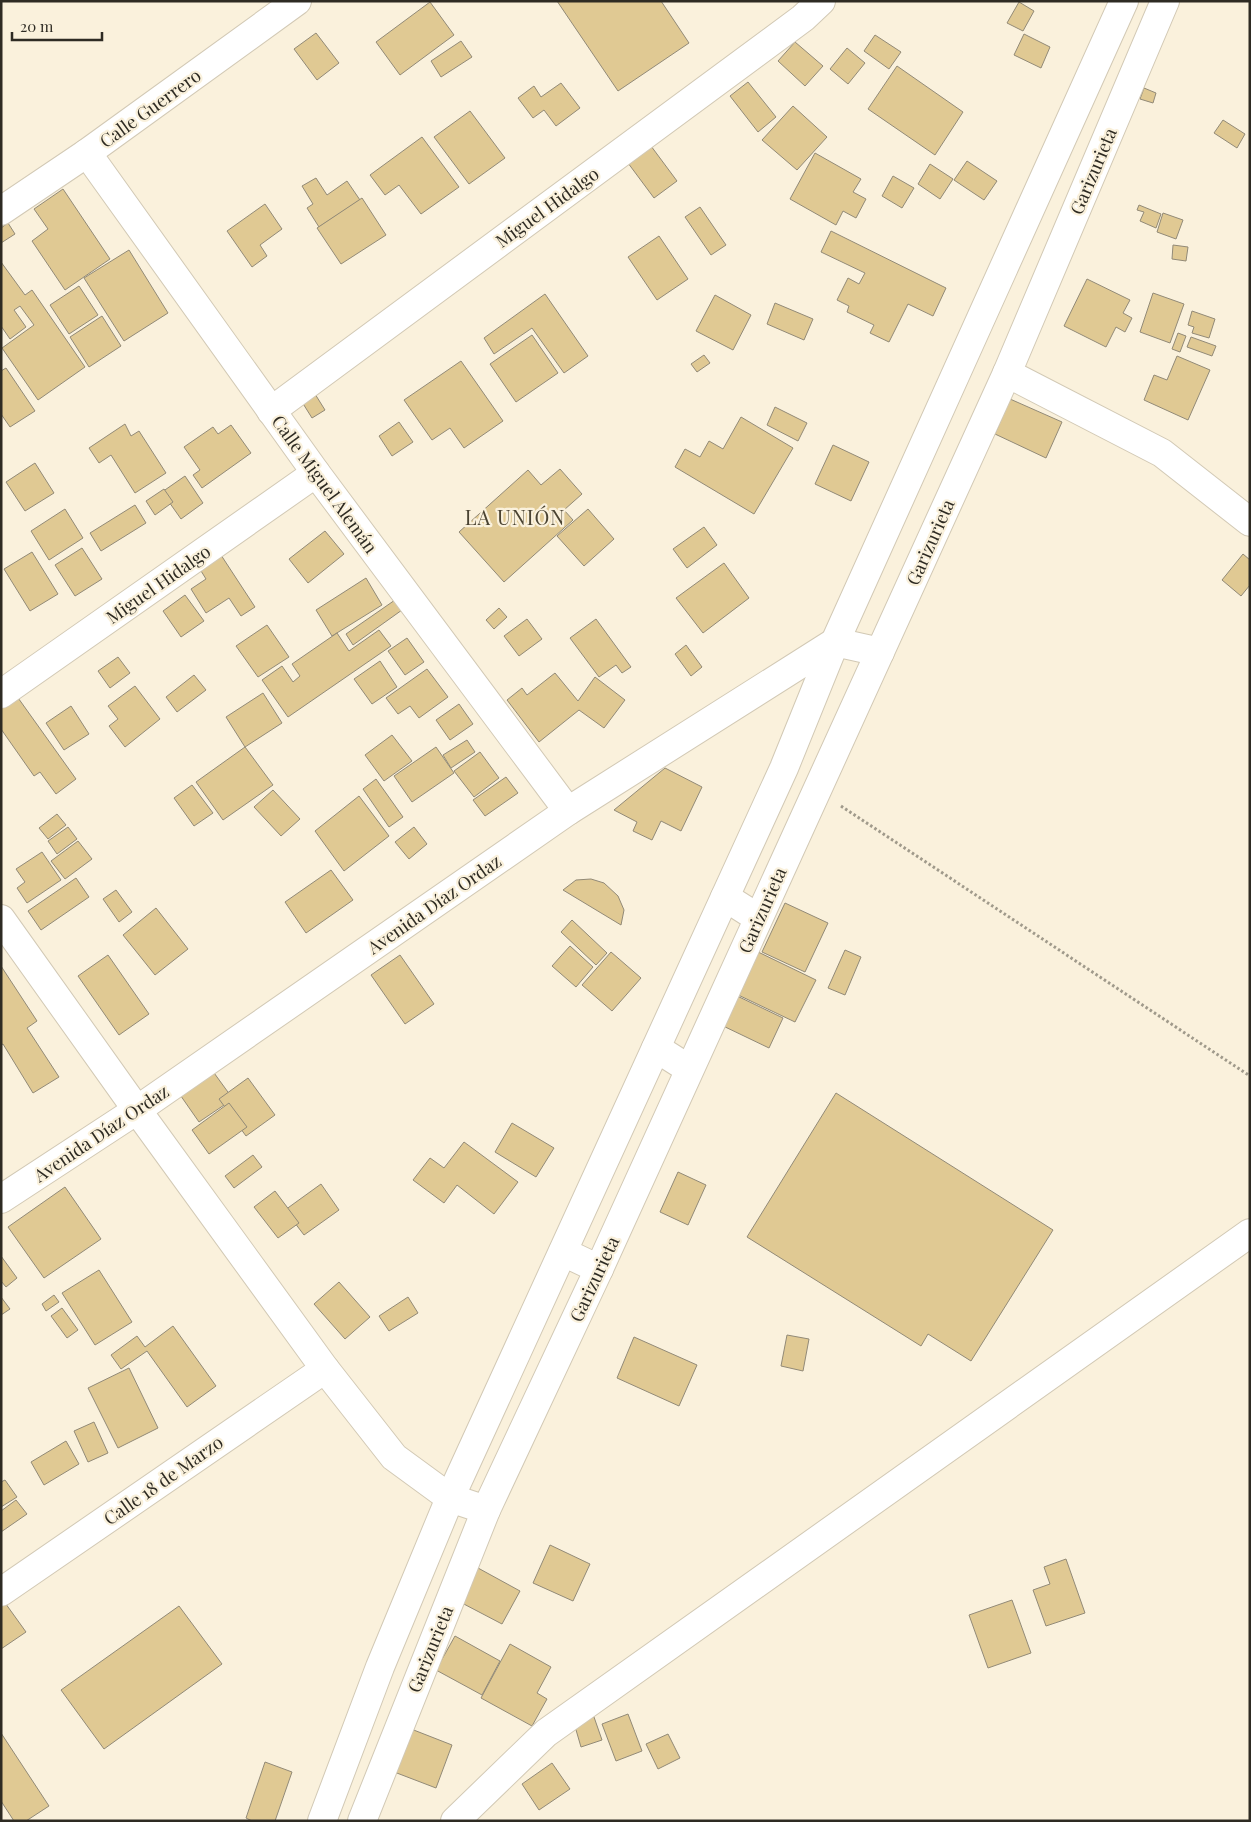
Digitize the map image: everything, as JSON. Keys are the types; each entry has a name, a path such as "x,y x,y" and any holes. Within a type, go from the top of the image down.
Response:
{"street":[{"name":"Calle Guerrero","path":"1,212 87,153 297,1"},
{"name":"Miguel Hidalgo","path":"271,411 803,18 821,1"},
{"path":"322,1821 380,1667 450,1498 784,768 835,642 1124,1"},
{"name":"Garizurieta","path":"362,1821 486,1510 599,1269 1007,372 1165,1"},
{"name":"Calle Miguel Alemán","path":"87,153 316,473 568,811"},
{"path":"1007,372 1162,453 1250,522"},
{"name":"Miguel Hidalgo","path":"1,694 316,473"},
{"path":"835,642 880,652"},
{"name":"Avenida Díaz Ordaz","path":"1,1200 137,1110 568,811 835,642"},
{"path":"725,897 758,918"},
{"path":"1,919 325,1369 394,1457 450,1498 486,1510"},
{"path":"656,1048 690,1069"},
{"path":"455,1821 546,1733 1250,1233"},
{"path":"563,1252 599,1269"},
{"name":"Calle 18 de Marzo","path":"1,1592 325,1369"}],"path":[{"path":"817,790 1250,1076"}],"building":[{"path":"557,1 661,1 689,43 618,91"},
{"path":"430,2 454,35 400,75 376,42"},
{"path":"1019,2 1034,11 1023,31 1007,23"},
{"path":"316,33 339,63 317,80 294,49"},
{"path":"1024,34 1050,47 1041,68 1014,55"},
{"path":"875,35 901,52 889,69 864,51"},
{"path":"461,41 472,57 441,77 431,61"},
{"path":"795,42 823,66 805,86 778,61"},
{"path":"847,48 865,63 848,84 830,69"},
{"path":"897,66 963,112 935,155 868,109"},
{"path":"748,82 776,117 758,132 730,96"},
{"path":"561,83 580,108 556,126 544,110 533,118 518,98 534,86 541,97"},
{"path":"1144,88 1156,93 1153,103 1140,99"},
{"path":"793,106 827,137 797,170 762,140"},
{"path":"470,111 505,158 469,184 434,137"},
{"path":"1223,120 1245,134 1237,148 1214,133"},
{"path":"422,137 459,187 421,214 399,185 385,195 370,175"},
{"path":"651,146 677,181 654,198 628,163"},
{"path":"815,153 861,179 853,192 866,199 856,218 843,211 836,225 790,199"},
{"path":"967,161 997,181 984,200 954,180"},
{"path":"930,164 953,179 940,199 918,184"},
{"path":"893,176 914,188 902,208 882,196"},
{"path":"316,178 327,195 347,181 360,200 319,227 307,208 313,204 302,186"},
{"path":"63,189 110,259 65,290 32,241 48,229 34,209"},
{"path":"362,198 386,235 341,264 317,228"},
{"path":"265,204 282,229 260,245 267,256 252,267 227,231"},
{"path":"1139,205 1161,214 1156,228 1140,221 1144,212 1137,210"},
{"path":"700,207 726,245 711,255 685,217"},
{"path":"1163,213 1183,220 1176,239 1157,232"},
{"path":"8,223 15,234 1,243 1,228"},
{"path":"831,231 946,288 933,316 908,304 889,342 870,333 874,325 847,312 849,306 837,300 848,278 859,284 865,273 821,252"},
{"path":"659,236 688,279 657,300 628,257"},
{"path":"1173,245 1188,247 1186,261 1172,259"},
{"path":"129,250 168,313 124,341 84,278"},
{"path":"1,262 25,295 32,290 85,367 38,400 2,348 34,325 20,306 14,310 26,327 10,339 1,326"},
{"path":"1087,279 1130,300 1123,313 1132,318 1125,332 1116,327 1106,347 1064,326"},
{"path":"79,286 98,315 69,334 50,305"},
{"path":"1153,293 1184,304 1170,343 1140,332"},
{"path":"545,294 588,356 564,373 532,328 494,354 484,338"},
{"path":"715,295 751,315 733,350 696,331"},
{"path":"775,303 813,319 804,340 767,324"},
{"path":"1192,311 1215,319 1209,338 1192,333 1194,327 1188,325"},
{"path":"102,316 121,346 89,367 70,337"},
{"path":"1178,333 1186,336 1180,352 1172,349"},
{"path":"532,335 558,373 516,402 490,364"},
{"path":"1191,337 1216,346 1212,356 1187,347"},
{"path":"704,355 710,363 697,372 691,364"},
{"path":"1177,356 1210,370 1188,420 1144,400 1154,375 1167,380"},
{"path":"461,361 503,421 464,448 450,428 432,440 404,400"},
{"path":"6,368 35,411 10,427 1,414 1,371"},
{"path":"315,394 325,410 312,418 302,402"},
{"path":"1010,399 1062,422 1046,458 995,434"},
{"path":"775,407 807,423 798,441 767,425"},
{"path":"741,417 793,448 754,514 675,467 685,449 700,457 709,441 723,449"},
{"path":"399,422 413,442 392,456 379,436"},
{"path":"125,424 131,436 139,431 166,473 135,493 111,455 99,463 89,448"},
{"path":"231,425 251,453 202,488 193,475 200,470 184,447 213,427 218,434"},
{"path":"833,445 869,462 851,501 815,484"},
{"path":"35,463 54,493 25,511 6,482"},
{"path":"560,469 582,494 564,510 573,520 504,582 459,532 528,470 541,485"},
{"path":"185,476 203,503 181,519 162,492"},
{"path":"164,489 173,502 155,515 146,501"},
{"path":"135,505 146,523 101,551 90,533"},
{"path":"65,509 83,538 49,560 31,531"},
{"path":"588,509 614,539 584,566 557,536"},
{"path":"704,527 717,545 687,568 673,549"},
{"path":"325,531 344,554 308,583 289,559"},
{"path":"82,548 102,579 75,596 55,565"},
{"path":"32,552 58,594 30,611 4,569"},
{"path":"219,552 255,607 241,616 229,598 206,613 191,589 206,579 198,566"},
{"path":"1243,554 1250,560 1250,585 1241,596 1222,580"},
{"path":"724,563 749,598 703,633 676,598"},
{"path":"366,578 382,605 332,636 316,610"},
{"path":"185,595 204,621 181,637 163,611"},
{"path":"395,600 402,610 353,645 346,634"},
{"path":"499,608 507,617 494,629 486,620"},
{"path":"527,619 542,639 519,656 504,636"},
{"path":"596,619 631,667 622,673 616,665 599,677 570,638"},
{"path":"267,625 289,657 258,677 236,646"},
{"path":"379,630 391,646 288,717 262,680 282,666 293,682 300,676 292,664 337,633 349,651"},
{"path":"407,638 424,662 405,675 388,651"},
{"path":"686,645 702,667 691,676 675,654"},
{"path":"118,657 130,673 110,688 98,671"},
{"path":"380,661 397,687 372,704 354,679"},
{"path":"427,669 448,697 419,718 410,706 398,714 386,698"},
{"path":"555,673 578,701 595,677 625,700 604,728 579,710 539,742 507,700 522,688 527,695"},
{"path":"194,675 206,690 177,712 166,697"},
{"path":"135,686 160,719 125,747 109,726 118,719 108,706"},
{"path":"263,693 282,723 245,747 226,717"},
{"path":"16,695 76,779 56,794 40,772 34,776 1,729 1,705"},
{"path":"459,704 473,724 450,740 436,720"},
{"path":"71,706 89,734 64,750 46,723"},
{"path":"392,735 412,761 384,781 365,755"},
{"path":"467,740 475,752 451,768 443,755"},
{"path":"245,747 273,785 223,820 196,782"},
{"path":"436,747 454,773 412,802 394,776"},
{"path":"480,752 499,778 474,797 454,771"},
{"path":"665,768 702,787 681,831 661,821 652,840 633,831 637,822 614,810"},
{"path":"506,777 518,793 485,816 473,800"},
{"path":"376,779 403,817 389,827 363,789"},
{"path":"192,785 213,813 194,826 174,798"},
{"path":"273,790 300,819 281,836 254,807"},
{"path":"359,796 389,836 344,871 315,831"},
{"path":"57,814 66,825 48,839 39,828"},
{"path":"68,827 77,839 57,854 48,841"},
{"path":"414,827 427,844 409,859 395,842"},
{"path":"78,841 92,859 65,879 51,861"},
{"path":"42,852 61,880 27,903 17,888 25,882 16,869"},
{"path":"331,870 353,900 306,933 285,902"},
{"path":"76,878 89,897 41,930 28,911"},
{"path":"591,879 604,883 618,896 624,910 621,925 563,890 576,880"},
{"path":"116,890 132,912 119,922 103,899"},
{"path":"785,903 828,923 805,972 762,952"},
{"path":"156,908 188,949 155,975 123,935"},
{"path":"572,920 607,953 596,965 561,932"},
{"path":"570,946 593,967 576,987 552,966"},
{"path":"754,950 816,980 795,1022 734,993"},
{"path":"845,950 861,957 845,995 828,988"},
{"path":"611,952 641,978 612,1011 582,985"},
{"path":"108,955 149,1014 119,1035 78,976"},
{"path":"400,955 434,1004 405,1024 371,975"},
{"path":"1,966 37,1021 27,1028 59,1077 33,1093 3,1044 1,1045"},
{"path":"733,994 783,1018 769,1048 719,1024"},
{"path":"209,1066 233,1099 199,1122 176,1089"},
{"path":"248,1078 275,1115 246,1136 219,1099"},
{"path":"836,1093 1053,1230 971,1361 928,1334 921,1346 747,1237"},
{"path":"229,1103 247,1127 209,1154 192,1130"},
{"path":"512,1123 554,1148 536,1177 495,1152"},
{"path":"464,1142 518,1182 494,1214 457,1185 444,1203 413,1180 430,1158 444,1168"},
{"path":"253,1155 262,1167 234,1188 225,1176"},
{"path":"678,1172 706,1185 688,1225 660,1212"},
{"path":"321,1184 339,1210 304,1235 285,1210"},
{"path":"65,1187 101,1239 44,1278 8,1227"},
{"path":"275,1191 299,1223 278,1238 254,1207"},
{"path":"1,1256 17,1278 6,1287 1,1281"},
{"path":"99,1270 132,1322 95,1345 62,1293"},
{"path":"339,1282 370,1317 345,1339 314,1304"},
{"path":"54,1295 59,1302 46,1311 42,1304"},
{"path":"1,1297 10,1309 1,1315"},
{"path":"408,1297 418,1313 389,1331 379,1316"},
{"path":"62,1308 78,1330 67,1338 51,1316"},
{"path":"173,1326 216,1386 187,1407 147,1351 121,1369 111,1355 137,1336 145,1347"},
{"path":"787,1335 809,1339 803,1371 781,1366"},
{"path":"634,1337 697,1365 679,1406 617,1378"},
{"path":"129,1368 158,1428 118,1448 88,1388"},
{"path":"94,1422 108,1453 88,1462 74,1431"},
{"path":"66,1441 79,1464 44,1485 31,1462"},
{"path":"5,1480 17,1497 1,1507 1,1482"},
{"path":"16,1500 27,1514 1,1532 1,1511"},
{"path":"550,1545 590,1564 573,1601 533,1583"},
{"path":"1066,1559 1085,1613 1046,1626 1033,1590 1050,1584 1044,1567"},
{"path":"478,1568 520,1591 502,1624 460,1602"},
{"path":"3,1600 26,1632 1,1649 1,1602"},
{"path":"1012,1600 1031,1653 988,1668 969,1615"},
{"path":"179,1606 222,1664 104,1749 61,1690"},
{"path":"455,1636 500,1661 482,1695 436,1670"},
{"path":"510,1644 551,1667 537,1693 547,1699 532,1726 481,1698"},
{"path":"628,1714 642,1751 616,1761 602,1724"},
{"path":"594,1717 602,1740 581,1747 574,1723"},
{"path":"406,1727 452,1745 436,1788 389,1770"},
{"path":"1,1733 49,1806 26,1821 14,1821 1,1801"},
{"path":"668,1734 680,1758 658,1769 646,1744"},
{"path":"265,1762 292,1772 275,1821 252,1821 246,1818"},
{"path":"552,1763 570,1789 539,1810 522,1784"}],"district":[{"name":"LA UNIÓN","path":"515,516"}]}
